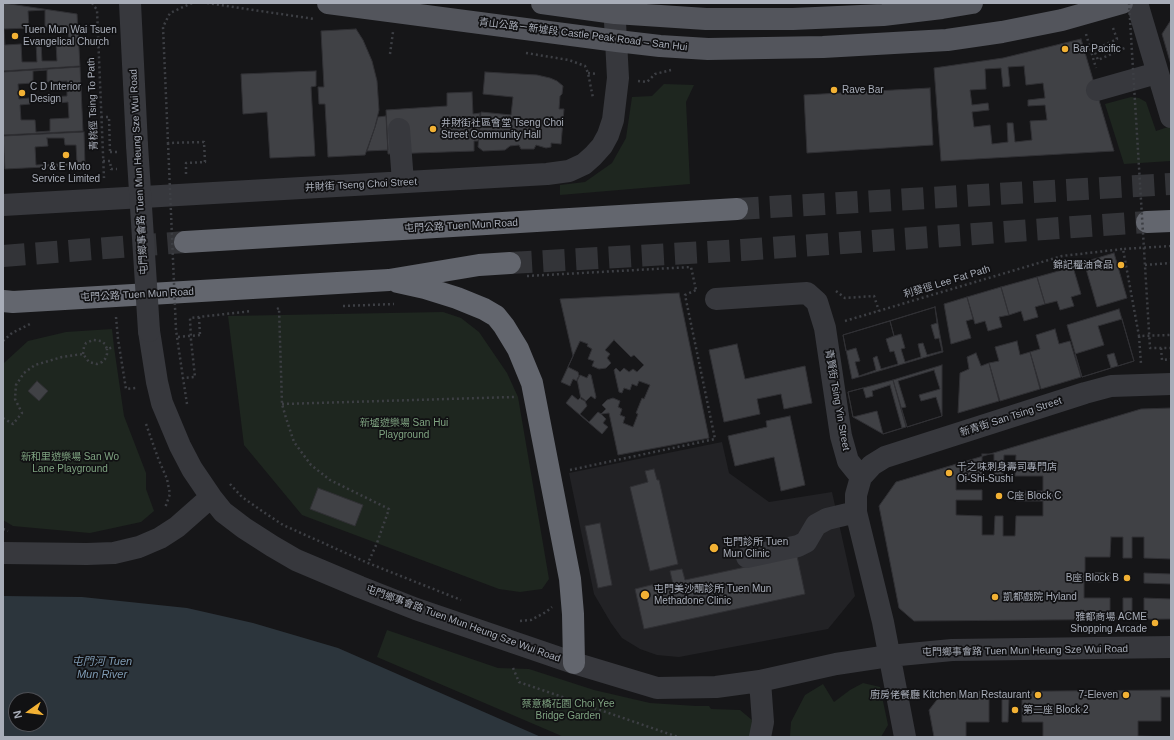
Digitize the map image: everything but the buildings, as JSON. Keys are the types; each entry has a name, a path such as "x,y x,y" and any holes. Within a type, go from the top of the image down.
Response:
{"highway":[{"name":"屯門公路 Tuen Mun Road","path":"184,242 737,209"},
{"path":"1147,222 1171,221"},
{"name":"屯門公路 Tuen Mun Road","path":"6,305 388,280 479,265 517,270"},
{"path":"388,280 438,292 484,309 496,316 518,348 532,383 570,579 573,614 574,663"}],"main road":[{"path":"542,3 614,8 706,19 793,19 883,14 942,8 972,3"},
{"name":"青山公路－新墟段 Castle Peak Road – San Hui","path":"322,11 660,46 715,49 824,47 947,40 1002,32 1054,21 1122,3"}],"street":[{"name":"屯門鄉事會路 Tuen Mun Heung Sze Wui Road","path":"130,3 148,331 162,403 170,424 192,469 211,497 223,512 272,546 296,560 416,610 574,663 657,688 716,687 760,681 836,664 889,656 952,650 1171,647"},
{"path":"1136,3 1171,117"},
{"name":"井財街 Tseng Choi Street","path":"3,205 560,173 569,171 584,164 593,156 602,146 608,135 612,120 618,78 614,8"},
{"path":"1097,90 1157,73"},
{"path":"399,129 402,182"},
{"name":"青賢街 Tsing Yin Street","path":"710,294 807,292 817,302 825,328 841,436 848,461 861,478"},
{"name":"新青街 San Tsing Street","path":"861,478 872,465 885,457 1085,393 1111,386 1171,384"},
{"path":"861,478 856,495 856,512 883,622 905,737"},
{"path":"3,553 114,553 139,547 160,538 177,526 211,497"},
{"path":"747,557 798,546 806,542 816,526 827,519 856,512"},
{"path":"760,681 763,722 760,737"}],"path":[{"name":"青桃徑 Tsing To Path","path":"92,3 98,10 104,182"},
{"path":"188,407 182,378 176,330 163,27 170,13 192,3"},
{"path":"207,3 322,11"},
{"path":"1129,3 1150,348 1171,348"},
{"path":"390,54 394,31"},
{"path":"1117,39 1094,50 1098,60 1131,45"},
{"path":"101,117 109,117 110,152"},
{"path":"168,143 204,142 205,162 186,163 186,178"},
{"path":"103,161 110,161 111,169"},
{"name":"利發徑 Lee Fat Path","path":"844,322 1062,256 1123,249 1171,246"},
{"path":"1123,249 1139,336 1142,365 1135,367"},
{"path":"1145,264 1171,263"},
{"path":"517,270 691,267 696,290"},
{"path":"834,289 845,298 874,296 879,311"},
{"path":"564,471 714,439 685,294 696,290 710,294"},
{"path":"341,306 396,304"},
{"path":"279,308 282,404 294,442 311,465 330,480 389,510 368,563"},
{"path":"271,309 286,308"},
{"path":"182,378 195,377 190,318 257,311"},
{"path":"110,318 117,317 118,338 126,389 136,388"},
{"path":"178,337 200,335 199,317"},
{"path":"3,341 12,333 34,322"},
{"path":"1139,336 1171,335"},
{"path":"92,340 101,341 105,344 107,349 107,354 102,362 97,364 88,362 83,354 86,343 92,340"},
{"path":"107,349 114,347"},
{"path":"1161,348 1162,360 1170,359"},
{"path":"3,418 13,424 22,413 15,399 16,385 24,373 35,365 62,357 83,354"},
{"path":"282,404 518,397"},
{"path":"144,418 167,479 170,494 164,510"},
{"path":"228,481 242,496 283,524 368,563 464,601"},
{"path":"3,529 9,531"},
{"path":"515,621 531,620 546,612 557,602"},
{"path":"513,668 519,682 678,737"}],"shaded area":[{"name":"屯門診所 Tuen Mun Clinic","path":"722,442 729,473 769,502 832,492 855,596 828,629 679,657 657,655 640,649 622,638 611,623 594,594 569,473"}],"green space":[{"path":"664,84 694,85 686,102 690,184 560,195 560,185 585,182 612,163 626,138 632,97 652,96"},
{"path":"1131,97 1139,98 1146,102 1156,131 1171,126 1171,161 1124,164 1105,104"},
{"name":"新墟遊樂場 San Hui Playground","path":"443,312 461,318 479,332 507,373 518,397 549,579 542,589 520,592 499,589 302,515 244,445 228,316"},
{"name":"新和里遊樂場 San Wo Lane Playground","path":"112,329 124,416 146,473 146,489 154,511 141,522 90,533 13,526 3,520 4,363 28,341 66,332"},
{"name":"蔡意橋花園 Choi Yee Bridge Garden","path":"387,630 498,668 529,669 594,690 650,703 709,706 711,709 740,710 752,720 754,727 752,737 564,737 377,657"},
{"path":"863,683 880,687 888,725 881,737 790,737 791,722 805,695 823,684 834,702 850,690"}],"water":[{"name":"屯門河 Tuen Mun River","path":"3,596 82,597 187,608 253,623 338,648 541,737 3,737"}],"tunnel":[{"path":"737,209 1171,184"},
{"path":"510,263 742,250 1147,222"},
{"path":"3,256 185,242"}],"place":[{"name":"Tuen Mun Wai Tsuen Evangelical Church","path":"15,36"},
{"name":"Bar Pacific","path":"1065,49"},
{"name":"Rave Bar","path":"834,90"},
{"name":"C D Interior Design","path":"22,93"},
{"name":"井財街社區會堂 Tseng Choi Street Community Hall","path":"433,129"},
{"name":"J & E Moto Service Limited","path":"66,155"},
{"name":"錦記糧油食品","path":"1121,265"},
{"name":"千之味刺身壽司專門店 Oi-Shi-Sushi","path":"949,473"},
{"name":"C座 Block C","path":"999,496"},
{"name":"屯門診所 Tuen Mun Clinic","path":"714,548"},
{"name":"B座 Block B","path":"1127,578"},
{"name":"屯門美沙酮診所 Tuen Mun Methadone Clinic","path":"645,595"},
{"name":"凱都戲院 Hyland","path":"995,597"},
{"name":"雅都商場 ACME Shopping Arcade","path":"1155,623"},
{"name":"廚房佬餐廳 Kitchen Man Restaurant","path":"1038,695"},
{"name":"7-Eleven","path":"1126,695"},
{"name":"第二座 Block 2","path":"1015,710"}]}
